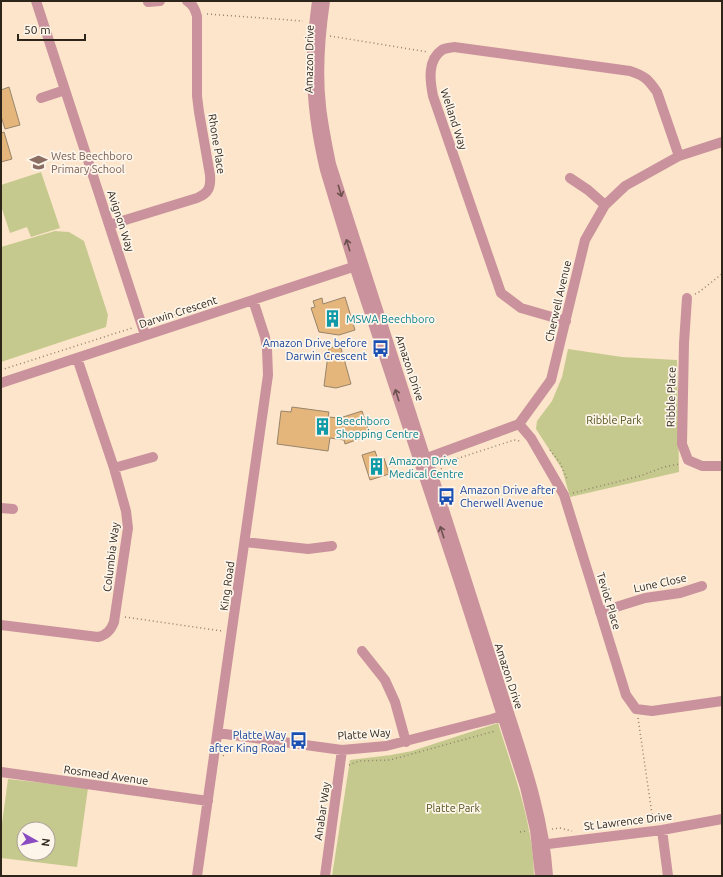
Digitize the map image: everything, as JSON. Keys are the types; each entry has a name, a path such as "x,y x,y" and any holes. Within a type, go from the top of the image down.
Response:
{"street":[{"name":"Avignon Way","path":"36,1 145,335"},
{"path":"148,2 160,1"},
{"path":"187,1 193,6 197,16"},
{"name":"Amazon Drive","path":"317,1 312,50 313,102 315,121 325,170 359,265 505,715 533,790 541,844 548,876"},
{"name":"Amazon Drive","path":"325,1 321,34 320,73 320,97 324,134 359,265"},
{"name":"Rhone Place","path":"109,225 197,198 202,196 209,188 210,175 196,87 197,16"},
{"path":"435,56 443,50 454,47 630,71 643,75 657,92 679,156"},
{"name":"Welland Way","path":"435,56 431,67 430,81 433,96 501,293 521,308 566,321"},
{"path":"41,98 65,90"},
{"name":"Cherwell Avenue","path":"519,424 551,380 585,240 605,205 625,186 679,156 722,142"},
{"path":"570,178 588,190 605,205"},
{"name":"Darwin Crescent","path":"1,383 359,265"},
{"name":"Ribble Place","path":"687,298 684,343 682,444 688,460"},
{"name":"King Road","path":"197,876 268,375 265,336 253,300"},
{"name":"Columbia Way","path":"1,625 98,637 104,636 112,627 128,528 126,511 114,468 77,358"},
{"path":"422,460 519,424"},
{"name":"Teviot Place","path":"519,424 531,438 564,495 626,695 636,709"},
{"path":"114,468 153,457"},
{"name":"Amazon Drive","path":"422,460 432,472 505,715"},
{"path":"688,460 702,466 722,466"},
{"path":"1,508 13,509"},
{"path":"245,542 308,549 332,546"},
{"name":"Lune Close","path":"600,612 645,598 680,593 702,586"},
{"path":"362,651 386,680 395,702 406,742"},
{"path":"636,709 652,711 722,701"},
{"name":"Platte Way","path":"218,733 342,750 386,746 406,742 505,715"},
{"name":"Anabar Way","path":"325,876 342,750"},
{"name":"Rosmead Avenue","path":"1,772 208,801"},
{"name":"St Lawrence Drive","path":"541,844 722,819"},
{"path":"657,827 668,876"},
{"name":"Amazon Drive","path":"540,876 541,844"}],"path":[{"path":"197,16 206,14 303,21"},
{"path":"321,34 427,51 435,56"},
{"path":"687,298 699,292 722,274"},
{"path":"1,370 133,328"},
{"path":"432,472 441,469 447,462 455,459 514,440 523,441 531,438"},
{"path":"547,446 560,463 568,481"},
{"path":"564,495 640,476 664,467 677,465 688,460"},
{"path":"115,615 232,632"},
{"path":"636,709 657,827 668,818"},
{"path":"520,832 560,828 571,831"}],"green space":[{"path":"41,172 60,228 31,237 27,227 10,233 1,206 1,185"},
{"path":"55,231 69,232 84,241 108,315 106,327 1,362 1,247"},
{"name":"Ribble Park","path":"568,349 622,357 677,360 679,472 570,497 562,469 536,429 537,421 552,401 562,377"},
{"name":"Platte Park","path":"498,723 527,818 533,857 534,876 332,876 350,760 412,751"},
{"path":"8,779 88,788 77,867 26,861 56,861 56,821 16,821 16,860 1,858 1,831"}],"building":[{"path":"9,87 20,125 5,129 1,116 1,90"},
{"path":"4,132 12,159 1,162 1,133"},
{"name":"MSWA Beechboro","path":"345,297 355,330 339,335 319,332 311,308 315,307 313,301 322,298 323,304"},
{"path":"329,347 341,348 351,384 336,388 324,386"},
{"name":"Beechboro Shopping Centre","path":"292,407 329,412 328,417 340,418 362,411 370,435 345,444 344,440 330,438 328,451 277,444 281,411 291,412"},
{"name":"Amazon Drive Medical Centre","path":"375,451 378,460 384,458 389,474 370,480 362,455"}],"place":[{"name":"West Beechboro Primary School","path":"38,162"},
{"name":"MSWA Beechboro","path":"333,319"},
{"name":"Amazon Drive before Darwin Crescent","path":"380,349"},
{"name":"Beechboro Shopping Centre","path":"323,427"},
{"name":"Amazon Drive Medical Centre","path":"376,467"},
{"name":"Amazon Drive after Cherwell Avenue","path":"447,496"},
{"name":"Platte Way after King Road","path":"299,741"}]}
